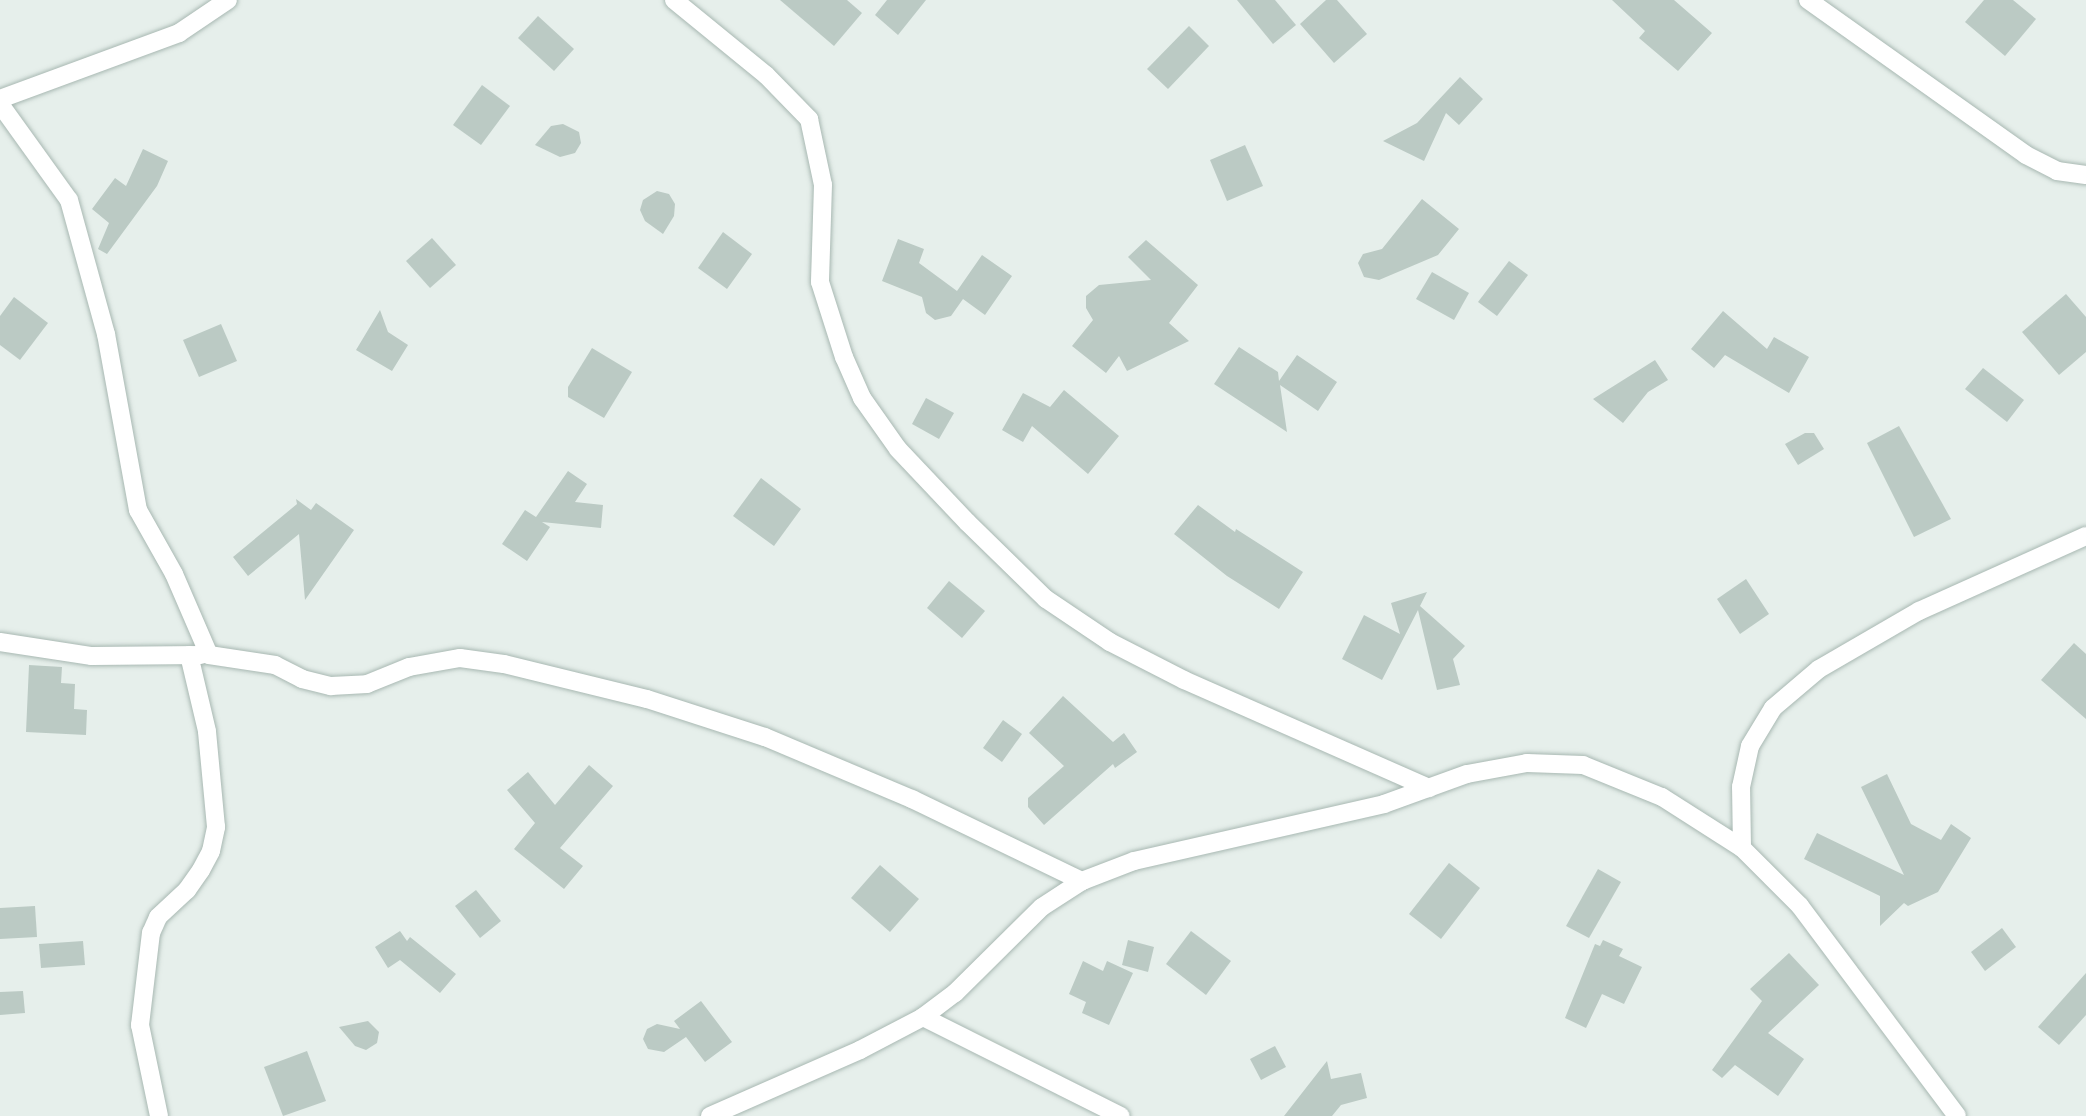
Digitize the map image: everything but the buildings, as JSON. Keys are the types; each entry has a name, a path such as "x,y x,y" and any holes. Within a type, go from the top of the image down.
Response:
{"street":[{"path":"208,655 174,574 138,510 106,334 69,200 0,101 179,33 228,0"},
{"path":"674,0 766,75 809,119 823,185 820,282 844,357 862,398 898,449 959,514 1046,599 1110,642 1184,680 1429,788"},
{"path":"1808,0 2026,155 2058,171 2086,176"},
{"path":"1742,848 1741,787 1750,746 1773,708 1819,669 1920,611 2086,536"},
{"path":"0,642 92,657 208,655 275,665 302,679 331,686 367,684 410,667 460,658 504,664 648,699 776,741 912,799 1082,881"},
{"path":"159,1116 140,1024 151,933 158,917 187,891 201,870 211,851 216,827 207,731 189,655"},
{"path":"710,1116 860,1050 923,1017 956,993 1015,930 1082,881 1134,861 1384,804 1467,774 1527,763 1583,765 1662,797 1742,848 1800,906 1957,1116"},
{"path":"923,1017 1121,1116"}]}
